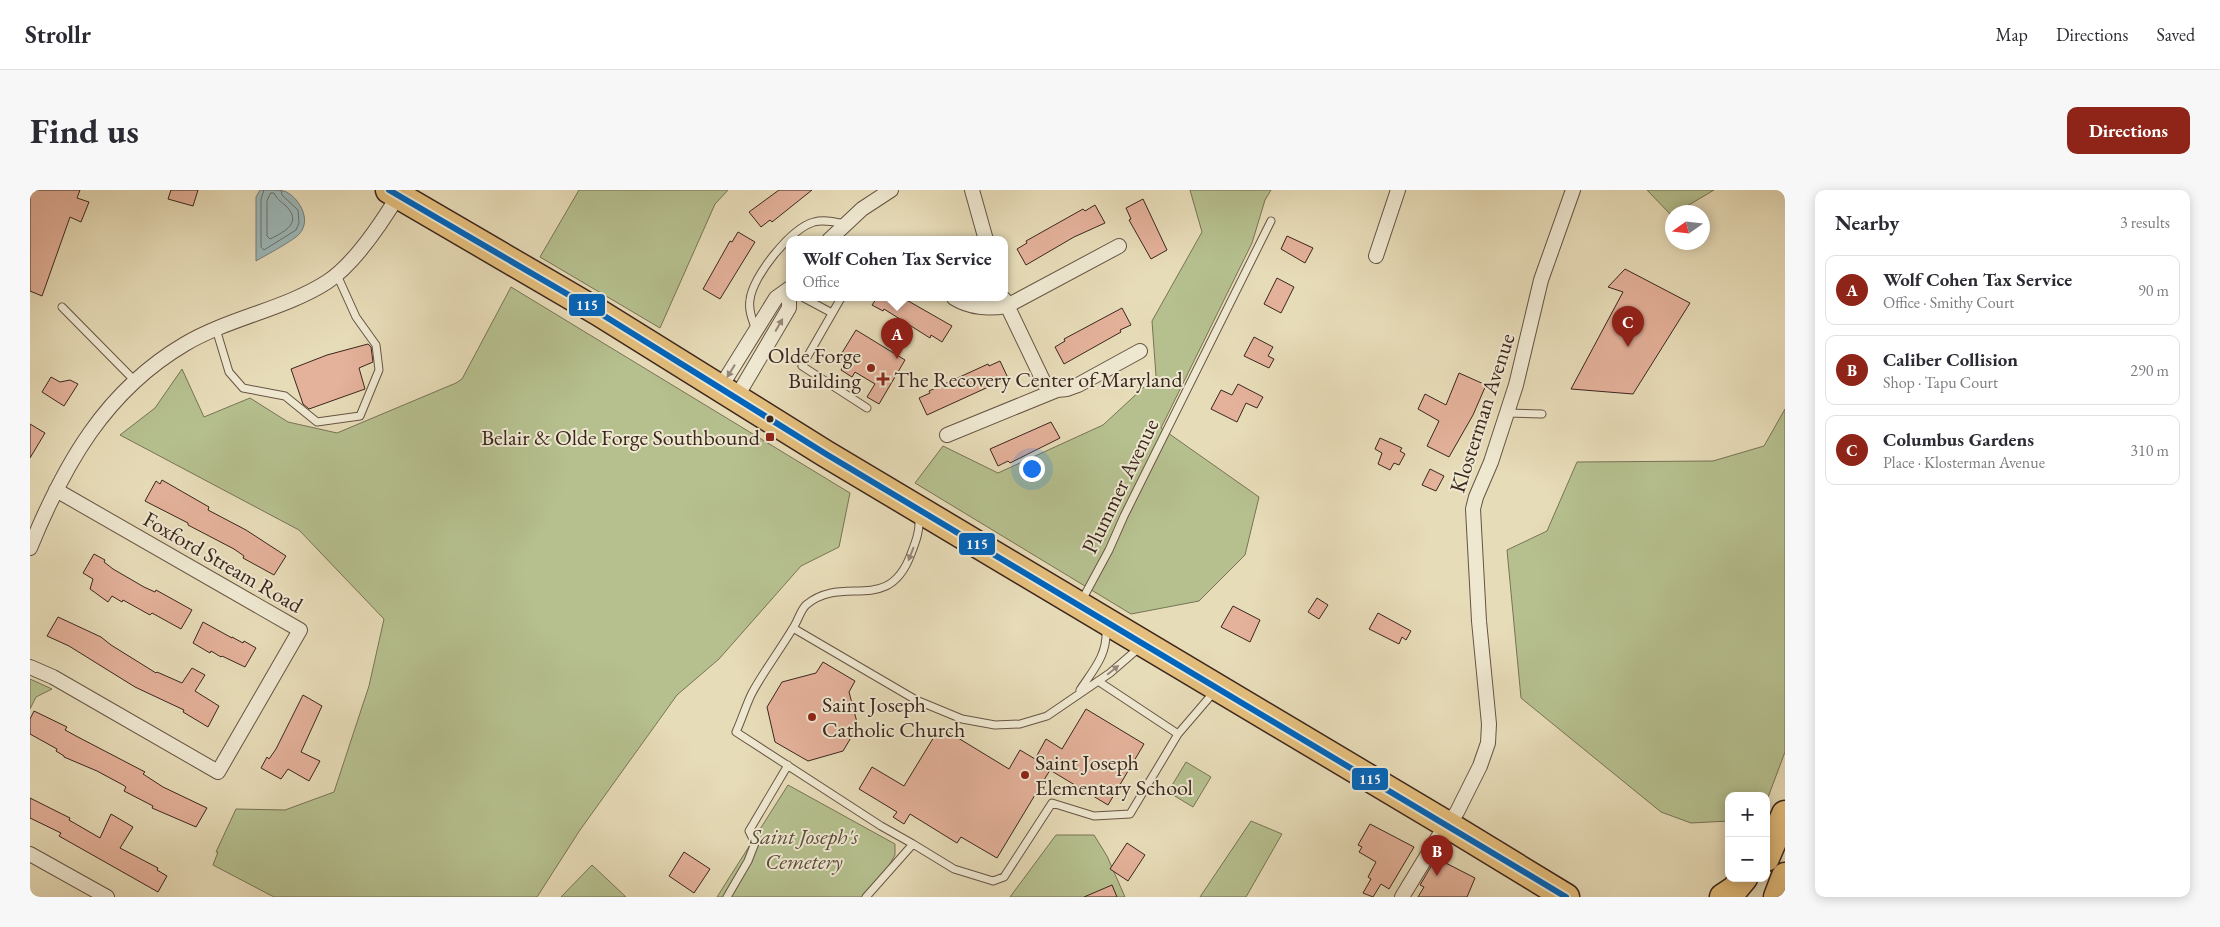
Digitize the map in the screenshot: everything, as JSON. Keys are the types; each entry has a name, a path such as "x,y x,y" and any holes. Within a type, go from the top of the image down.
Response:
{"highway":[{"path":"396,192 598,312 826,454 1448,824 1555,891 1584,897"},
{"path":"1767,837 1785,803"},
{"path":"1770,849 1785,814"},
{"path":"1776,897 1785,876"},
{"path":"1724,897 1740,882"},
{"path":"1744,897 1753,882"}],"street":[{"path":"832,236 862,209 891,190"},
{"path":"972,190 985,236"},
{"path":"1376,256 1398,190"},
{"name":"Klosterman Avenue","path":"1402,897 1448,824 1480,766 1488,742 1489,724 1479,621 1473,508 1507,414 1529,337 1541,280 1573,190"},
{"path":"30,548 70,461 114,401 134,382 185,344 216,329 306,293 336,275 360,250 396,192"},
{"path":"1008,301 1119,246"},
{"path":"728,393 756,331 776,298 786,291"},
{"path":"728,393 789,308 789,301"},
{"path":"961,301 973,306 990,308 1005,302 1049,393"},
{"path":"947,435 1049,393 1078,385 1140,351"},
{"name":"Foxford Stream Road","path":"30,667 53,677 218,772 300,630 56,490"},
{"path":"30,854 107,897"}],"lane":[{"path":"791,236 805,225 815,222 824,221 845,224"},
{"name":"Plummer Avenue","path":"1079,604 1110,550 1124,516 1271,221"},
{"path":"756,331 750,309 754,285 786,241"},
{"path":"216,329 229,372 243,388 285,396 317,422 360,416 379,370 376,344 356,317 336,275"},
{"path":"810,301 832,313"},
{"path":"839,301 802,366 867,408"},
{"path":"62,306 134,382"},
{"path":"1507,414 1542,414"},
{"path":"917,507 920,529 909,558 897,580 880,589 840,592 818,596 804,607 752,694 736,732 881,826 914,844 954,870 993,881 1004,877 1052,803 1094,816 1130,814 1178,734 1219,687"},
{"path":"1078,693 1101,658 1107,643 1106,620"},
{"path":"793,628 916,700 962,719 995,725 1020,724 1046,716 1110,673 1144,643"},
{"path":"1098,681 1178,734"},
{"path":"727,897 748,861 755,843 749,831 788,765"},
{"path":"866,897 914,844"}],"green space":[{"path":"579,190 728,190 715,204 660,328 540,257"},
{"path":"1190,190 1271,190 1265,200 1252,243 1161,428 1259,497 1245,555 1199,601 1131,614 915,483 943,446 998,473 1103,425 1156,376 1152,321 1202,232"},
{"path":"1647,190 1714,190 1689,205 1665,205 1665,209"},
{"path":"511,287 850,493 839,547 801,566 719,659 677,695 580,830 537,897 274,897 213,865 218,852 216,852 236,809 285,810 334,792 369,686 384,619 299,530 120,435 155,408 182,369 204,417 250,398 288,422 337,433 462,379"},
{"path":"1785,409 1785,752 1770,792 1725,792 1725,821 1691,823 1661,812 1521,698 1507,550 1547,531 1577,462 1713,461 1764,446"},
{"path":"30,679 52,689 36,697 30,709"},
{"path":"1186,762 1211,777 1193,807 1168,792"},
{"name":"Saint Joseph's Cemetery","path":"788,785 895,844 895,855 871,897 717,897"},
{"path":"1251,821 1282,834 1246,897 1200,897"},
{"path":"1056,835 1094,835 1107,856 1125,897 1010,897"},
{"path":"592,865 626,897 561,897"}],"water":[{"path":"260,190 284,191 289,194 302,209 305,221 297,236 256,261 256,197"}],"building":[{"path":"32,190 80,190 77,198 89,202 81,222 70,217 42,296 30,291 30,197"},
{"path":"171,190 198,190 193,206 168,199"},
{"path":"779,190 812,190 772,222 770,220 761,227 749,212"},
{"path":"1143,199 1167,250 1151,259 1129,220 1131,219 1126,208"},
{"path":"1095,205 1105,223 1074,237 1026,265 1017,249 1027,243 1026,241 1083,209 1085,211"},
{"path":"738,232 755,242 720,299 703,289 730,241 732,242"},
{"path":"1287,236 1313,248 1305,263 1281,249"},
{"path":"1625,269 1690,303 1633,394 1571,389 1623,292 1608,287"},
{"path":"1277,278 1294,287 1281,313 1264,304"},
{"path":"875,301 908,301 952,326 942,342 931,335 930,338 884,309 883,311 872,305"},
{"path":"1122,308 1131,325 1064,364 1055,347 1065,341 1064,339"},
{"name":"Olde Forge Building","path":"856,330 905,360 879,404 867,397 875,384 855,372 852,377 841,370 844,365 837,361"},
{"path":"1254,337 1273,347 1268,356 1274,359 1269,368 1244,356"},
{"path":"368,344 371,347 373,362 359,368 365,389 309,409 303,404 291,369 327,355"},
{"path":"1000,361 1008,378 927,415 919,398 930,393 929,391 988,364 989,366"},
{"path":"1459,373 1486,385 1473,415 1449,457 1427,446 1439,421 1418,409 1425,394 1446,405"},
{"path":"51,377 60,382 70,380 78,384 64,406 42,392"},
{"path":"1238,384 1263,397 1257,408 1246,403 1237,422 1211,409 1221,390 1232,395"},
{"path":"1051,422 1060,438 1010,463 1008,461 998,466 990,449"},
{"path":"30,424 45,433 30,458"},
{"path":"1380,438 1402,448 1400,451 1405,454 1399,465 1394,463 1390,470 1378,464 1382,453 1375,449"},
{"path":"1430,469 1444,476 1436,491 1422,485"},
{"path":"162,480 209,507 208,510 246,530 286,556 274,575 243,558 244,556 234,549 145,501 156,481 160,484"},
{"path":"94,554 105,560 104,562 113,569 144,587 155,592 156,590 192,610 181,629 123,600 122,602 112,596 108,602 90,589 93,579 83,573"},
{"path":"1317,598 1328,605 1319,619 1308,612"},
{"path":"1233,606 1260,620 1250,642 1221,627"},
{"path":"1378,613 1411,631 1406,640 1402,637 1399,644 1369,629"},
{"path":"58,617 101,637 156,673 182,683 192,668 205,675 195,691 219,706 208,727 183,712 184,710 135,687 69,646 47,636"},
{"path":"203,622 232,638 243,643 244,641 256,648 245,667 211,651 210,653 193,643"},
{"name":"Saint Joseph Catholic Church","path":"823,662 855,681 849,692 858,726 843,751 808,761 775,742 767,707 782,682 816,673"},
{"path":"303,695 322,706 301,752 320,761 309,781 288,769 281,779 261,768 267,757 269,759 276,749"},
{"path":"1086,709 1144,744 1108,805 1050,770 997,858 961,837 957,843 910,814 904,824 893,817 897,812 859,789 872,767 904,786 940,727 1009,769 1020,750 1035,759 1046,739 1062,749"},
{"path":"34,711 67,727 65,730 145,772 143,774 163,787 207,808 196,827 152,808 153,806 124,791 126,787 123,785 97,771 64,757 56,751 57,749 30,734 30,719"},
{"path":"30,798 70,818 69,820 100,838 111,814 133,827 120,848 158,868 157,870 167,876 158,892 59,836 61,833 30,818"},
{"path":"1370,824 1414,847 1389,889 1381,884 1373,897 1363,893 1371,879 1368,877 1376,862 1359,852 1362,847 1358,845"},
{"path":"1127,843 1145,855 1128,881 1110,869"},
{"path":"684,852 710,869 694,893 669,876"},
{"path":"1436,858 1475,878 1467,897 1418,897 1424,887 1420,885"},
{"path":"1112,885 1117,897 1084,897"}],"transit line":[{"name":"115","path":"389,190 598,312 826,454 1566,897"}],"place":[{"name":"Columbus Gardens","path":"1628,347"},
{"name":"Wolf Cohen Tax Service","path":"897,359"},
{"name":"Olde Forge Building","path":"871,368"},
{"name":"The Recovery Center of Maryland","path":"883,379"},
{"name":"Belair & Olde Forge Southbound","path":"770,437"},
{"name":"Saint Joseph Catholic Church","path":"812,717"},
{"name":"Saint Joseph Elementary School","path":"1025,775"},
{"name":"Caliber Collision","path":"1437,876"}]}
